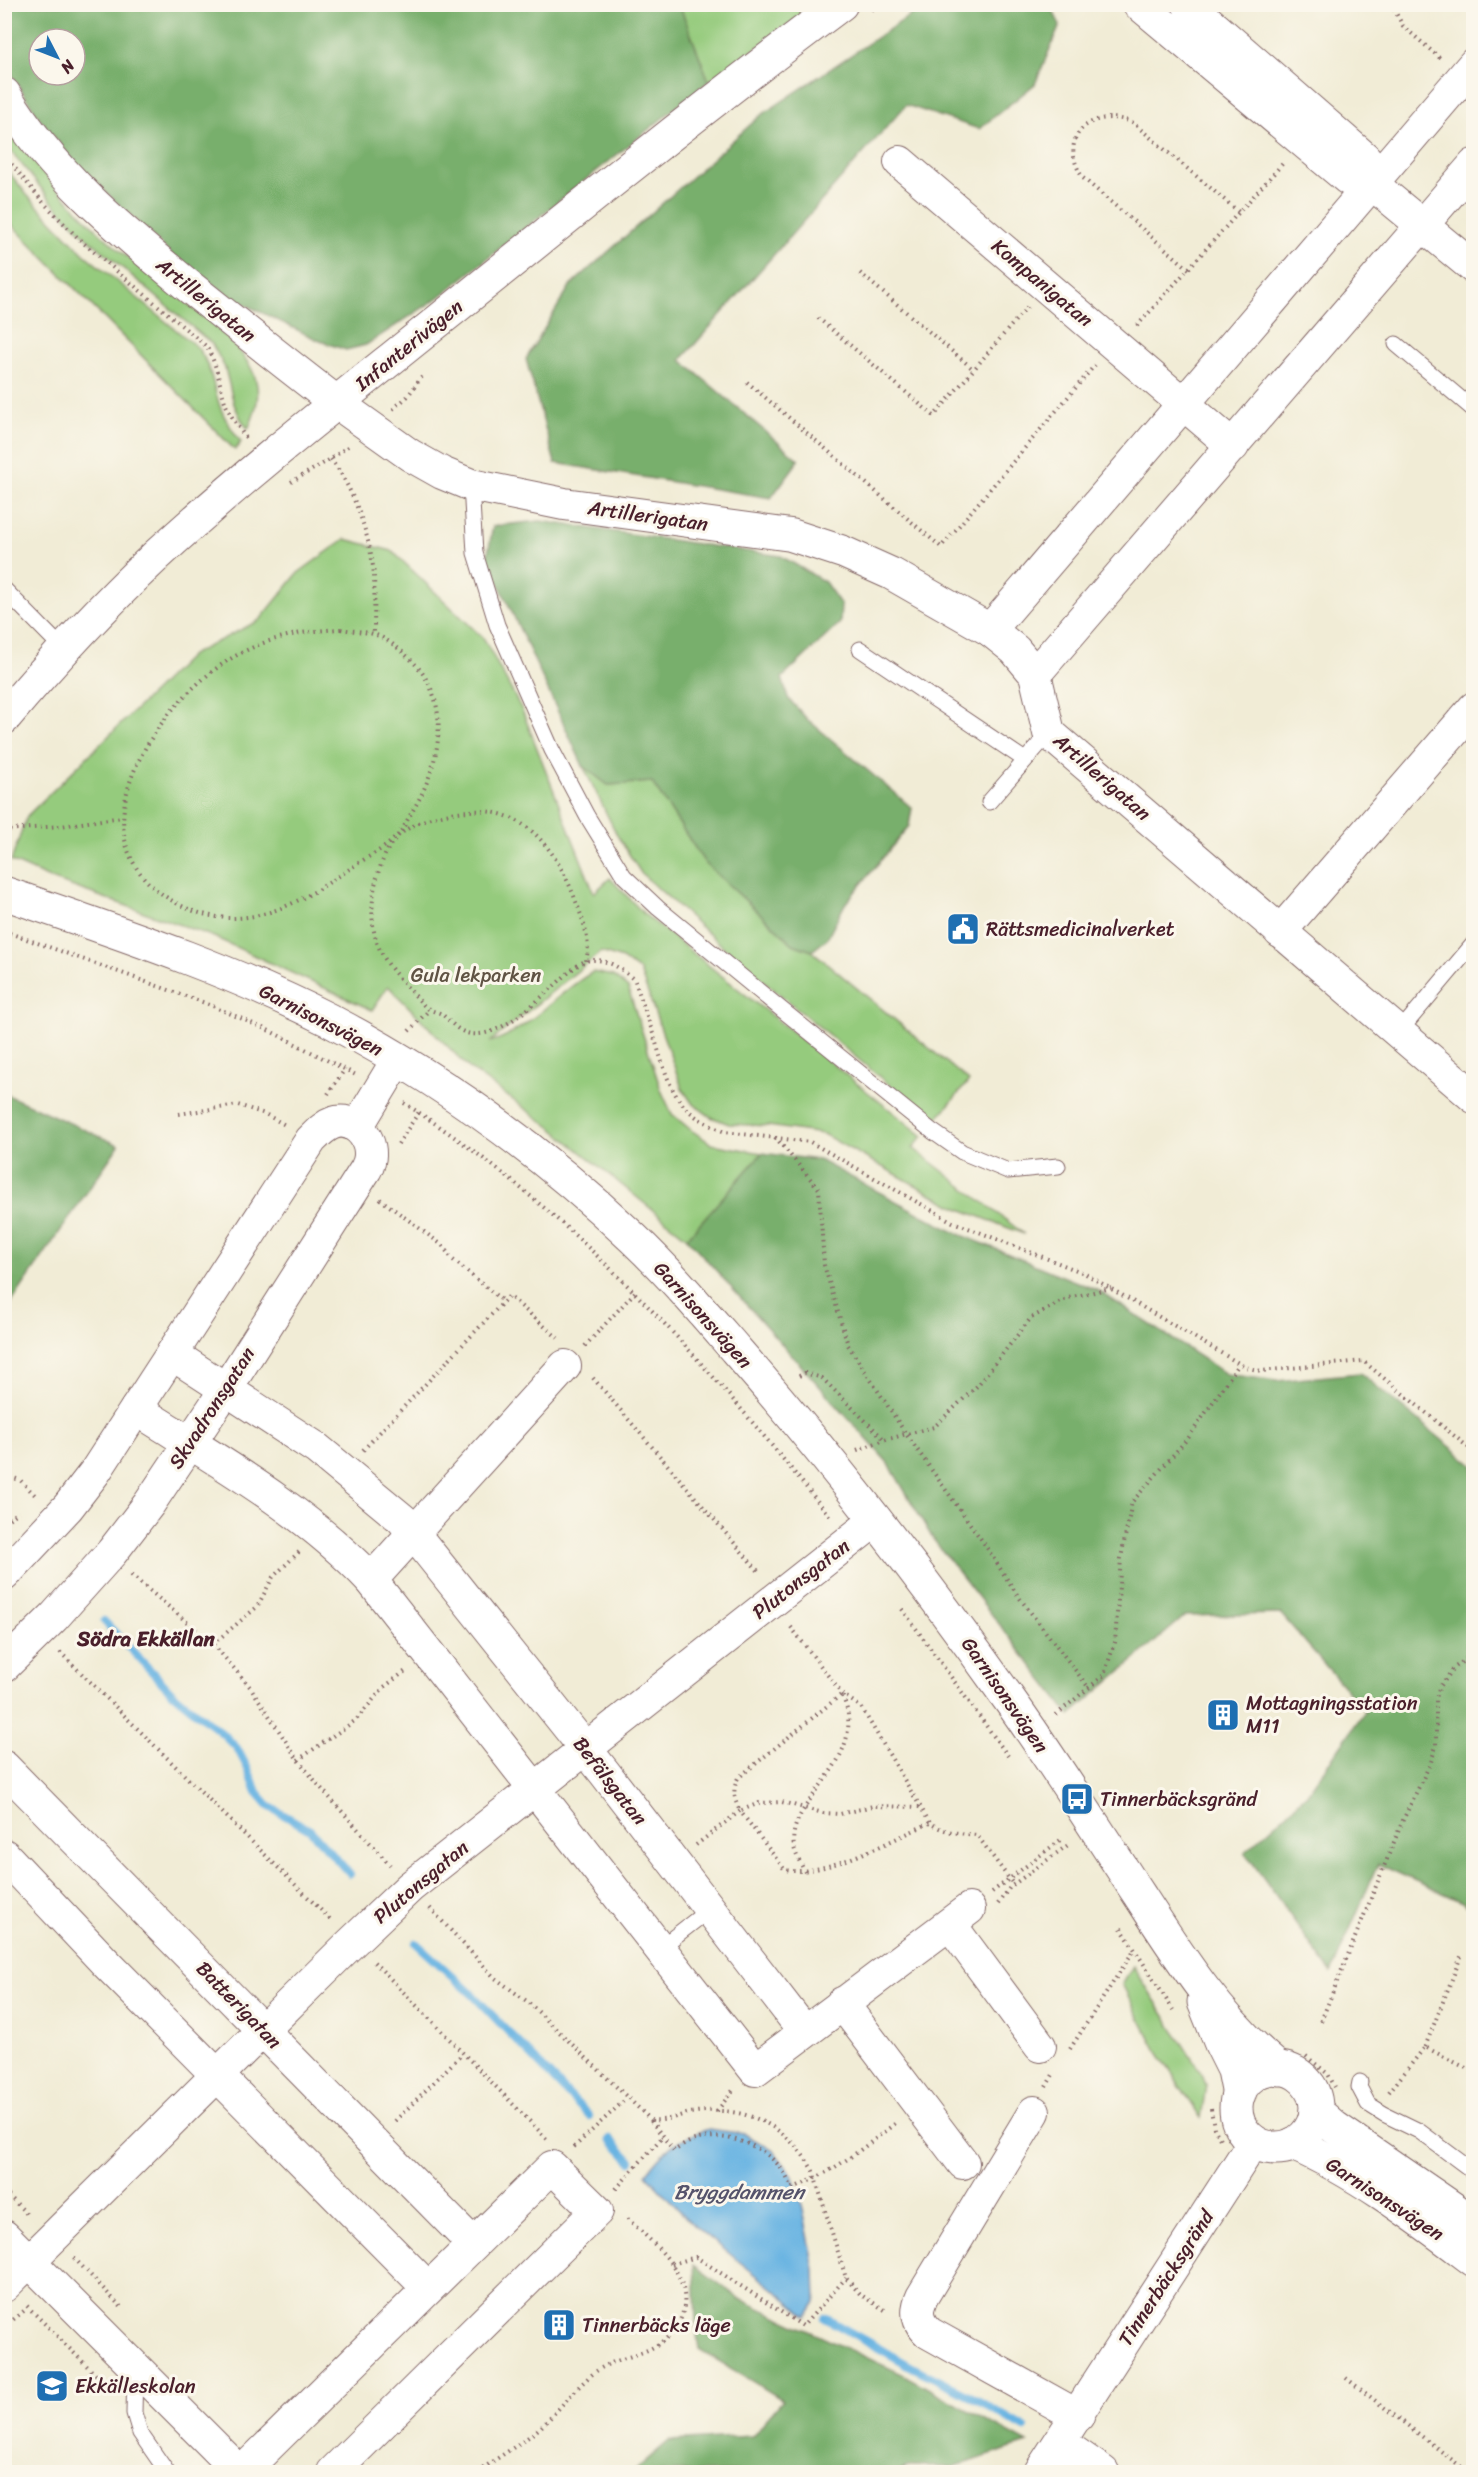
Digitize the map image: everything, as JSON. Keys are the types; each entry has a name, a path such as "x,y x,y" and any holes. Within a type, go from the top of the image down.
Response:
{"street":[{"name":"Infanterivägen","path":"4,718 64,650 155,557 266,461 616,178 841,4"},
{"path":"1139,4 1304,131"},
{"path":"1188,4 1348,179 1371,183 1473,268"},
{"path":"990,630 1468,70"},
{"name":"Artillerigatan","path":"4,94 40,145 76,188 128,237 337,403 410,456 471,485 564,504 791,535 843,552 892,574 990,630 1015,650 1035,674 1049,733 1473,1097"},
{"name":"Kompanigatan","path":"900,162 1233,446"},
{"path":"1035,674 1473,165"},
{"path":"1280,932 1473,708"},
{"name":"Garnisonsvägen","path":"4,893 226,974 400,1049 457,1096 532,1150 635,1240 682,1289 752,1369 876,1520 956,1625 1030,1729 1195,1980 1263,2056 1279,2069"},
{"path":"4,1575 68,1508 95,1472 311,1140 322,1129 335,1122 346,1122 357,1127 400,1049"},
{"name":"Skvadronsgatan","path":"4,1666 54,1617 112,1552 149,1504 226,1389 366,1169 370,1156 369,1143 364,1133 357,1127"},
{"name":"Befälsgatan","path":"172,1354 327,1456 402,1519 585,1749 804,2031"},
{"path":"371,1580 571,1361"},
{"path":"136,1409 290,1507 356,1564 371,1580 755,2070 959,1916 1056,2055"},
{"name":"Plutonsgatan","path":"6,2285 31,2263 410,1887 876,1520"},
{"name":"Batterigatan","path":"4,1767 473,2244"},
{"path":"4,1855 106,1963 428,2288"},
{"name":"Garnisonsvägen","path":"1195,1980 1234,2070 1239,2095"},
{"path":"842,2003 963,2163"},
{"path":"1279,2069 1297,2074 1306,2081 1315,2100 1316,2111 1309,2131 1293,2144 1273,2148 1254,2141 1245,2132 1239,2121 1237,2108 1239,2095 1250,2078 1259,2072 1279,2069"},
{"name":"Garnisonsvägen","path":"1316,2111 1334,2127 1473,2223"},
{"path":"1034,2112 922,2297 918,2305 918,2319 928,2333 1078,2415"},
{"name":"Tinnerbäcksgränd","path":"1040,2472 1061,2443 1254,2141"},
{"name":"Garnisonsvägen","path":"1293,2144 1315,2153 1377,2192 1473,2260"},
{"path":"4,2236 135,2369 241,2472 552,2167 597,2211 333,2472"},
{"path":"1061,2443 1103,2472"}],"lane":[{"path":"1396,344 1473,410"},
{"path":"471,485 475,553 497,625 552,750 587,816 624,876 658,908 789,1015 932,1131 962,1152 1008,1171 1058,1166"},
{"path":"4,590 64,650"},
{"path":"860,649 1025,760"},
{"path":"989,802 1049,733"},
{"path":"1399,1032 1473,943"},
{"path":"660,1948 710,1909"},
{"path":"1360,2082 1359,2087 1368,2104 1419,2131 1473,2172"},
{"path":"135,2369 134,2413 140,2433 167,2472"}],"path":[{"path":"1390,4 1403,26 1468,70"},
{"path":"1189,269 1083,178 1074,165 1072,146 1077,135 1087,123 1099,118 1117,117 1132,122 1239,212"},
{"path":"747,382 940,548 1115,346 1189,269 1239,212 1304,131"},
{"path":"4,155 32,190 81,241 206,346 218,369 226,404 233,419 266,461"},
{"path":"860,273 974,369"},
{"path":"818,318 934,416 1045,287"},
{"path":"331,459 350,488 364,530 374,575 374,634"},
{"path":"586,961 589,949 584,922 563,870 552,851 524,825 508,818 471,811 433,817 396,837 308,897 288,907 264,914 238,917 192,911 165,897 146,882 132,862 124,838 122,817 126,792 146,748 175,705 199,681 226,662 250,649 283,636 314,630 340,629 374,634 394,645 413,661 429,683 438,705 438,751 432,770 416,806 396,837 382,863 374,889 371,914 374,937 381,957 429,1010 440,1013 456,1028 466,1033 480,1034 520,1015 586,961 604,961 625,971 635,981 669,1086 687,1110 698,1119 725,1132 810,1142 953,1222 1084,1272 1239,1364 1261,1371 1363,1361 1473,1452"},
{"path":"4,830 61,826 122,817"},
{"path":"4,931 208,1004 272,1032 380,1088 419,1112 524,1189 636,1292 725,1389 850,1541"},
{"path":"400,1049 418,1019 429,1010"},
{"path":"179,1114 238,1105 265,1114 311,1140"},
{"path":"775,1137 819,1189 824,1265 848,1345 906,1434 983,1542 1017,1596 1089,1688"},
{"path":"358,1182 442,1245 453,1260 504,1302"},
{"path":"851,1452 934,1427 977,1386 1031,1318 1068,1298 1111,1288"},
{"path":"571,1361 636,1292"},
{"path":"361,1452 509,1296 571,1361 760,1574"},
{"path":"1056,1716 1104,1675 1115,1642 1121,1558 1132,1502 1189,1437 1239,1364"},
{"path":"805,1373 822,1378 885,1440"},
{"path":"4,1475 20,1480 37,1495"},
{"path":"213,1644 257,1607 273,1577 303,1548"},
{"path":"127,1571 213,1644 251,1688 298,1760 410,1887 495,1978 528,2002 651,2120 674,2151 694,2140 713,2137 737,2139 770,2157 782,2169 792,2188 817,2180 835,2169 920,2106"},
{"path":"791,1627 842,1694 861,1707 930,1823 957,1834 976,1835 1013,1885"},
{"path":"1322,2021 1404,1820 1431,1762 1436,1746 1436,1699 1439,1688 1454,1668 1473,1653"},
{"path":"298,1760 356,1720 384,1687 411,1668"},
{"path":"804,1872 794,1846 795,1826 804,1807 839,1759 846,1739 848,1716 842,1694"},
{"path":"842,1694 738,1778 734,1786 734,1798 740,1811 785,1870 804,1872 856,1855 930,1823"},
{"path":"1048,1708 1061,1722"},
{"path":"673,1862 740,1811 759,1803 782,1802 823,1813 840,1814 873,1806 920,1807"},
{"path":"1009,1879 1063,1838"},
{"path":"1034,2112 1056,2055 1134,1950"},
{"path":"1376,2109 1425,2048 1462,1954"},
{"path":"1425,2048 1473,2072"},
{"path":"373,2143 463,2053"},
{"path":"651,2120 661,2121 706,2111 742,2113 768,2122 793,2142 805,2156 817,2180 846,2278 870,2301 928,2333"},
{"path":"616,2190 663,2136"},
{"path":"478,2472 538,2429 597,2371 616,2360 657,2345 671,2335 684,2309 685,2295 672,2264 696,2257 803,2326 846,2278"},
{"path":"6,2285 134,2413"},
{"path":"1346,2378 1468,2472"}],"green space":[{"path":"679,4 709,81 438,298 366,345 346,350 320,341 234,299 175,258 76,164 41,121 5,64 5,5"},
{"path":"927,4 1050,5 1060,25 1035,84 979,129 906,105 681,360 799,460 771,498 555,463 526,359 570,286 760,116"},
{"path":"679,5 818,5 709,81"},
{"path":"4,124 58,189 102,235 208,320 240,352 251,368 258,391 256,406 248,429 234,404 225,368 212,344 85,236 54,204 5,144"},
{"path":"5,167 27,195 84,254 198,348 209,370 223,414 241,442 235,450 5,218"},
{"path":"540,521 781,556 825,582 841,605 840,623 782,678 788,698 807,719 912,808 909,826 845,904 827,939 812,951 793,944 705,863 652,782 608,785 583,766 487,558 493,526"},
{"name":"Gula lekparken","path":"345,539 392,551 484,639 522,710 594,893 610,878 644,914 923,1136 913,1148 1024,1234 955,1207 823,1134 768,1126 729,1124 711,1117 692,1103 682,1088 640,971 622,959 601,952 490,1042 517,1030 593,972 613,976 628,988 661,1090 672,1114 712,1144 762,1153 687,1238 553,1129 470,1069 388,986 372,1010 214,937 54,880 11,861 27,816 191,655 260,620 298,573"},
{"path":"583,766 608,785 652,782 705,863 793,944 812,951 969,1081 934,1122 730,953 641,873 618,837"},
{"path":"5,1094 119,1145 5,1312"},
{"path":"762,1153 819,1160 952,1231 1099,1291 1226,1374 1276,1381 1360,1373 1473,1465 1473,1910 1462,1902 1378,1864 1331,1973 1245,1852 1307,1794 1365,1711 1281,1614 1185,1616 1070,1715 933,1539 889,1464 687,1238"},
{"path":"1133,1966 1203,2076 1206,2085 1201,2118 1156,2049 1122,1984"},
{"path":"694,2265 740,2299 902,2374 1028,2443 953,2467 909,2467 896,2472 633,2472 669,2441 752,2436 783,2400 699,2349"}],"water":[{"name":"Bryggdammen","path":"709,2129 745,2134 774,2151 792,2174 801,2200 815,2269 816,2302 807,2316 690,2222 646,2174 659,2157 673,2145"}],"waterway":[{"path":"104,1621 171,1692 237,1748 257,1792 270,1807 310,1830 350,1874"},
{"path":"416,1943 472,1994 589,2116"},
{"path":"610,2139 631,2161"},
{"path":"825,2318 1025,2428"}],"place":[{"name":"Rättsmedicinalverket","path":"963,929"},
{"name":"Mottagningsstation M11","path":"1223,1715"},
{"name":"Tinnerbäcksgränd","path":"1077,1799"},
{"name":"Tinnerbäcks läge","path":"559,2325"},
{"name":"Ekkälleskolan","path":"52,2386"}],"district":[{"name":"Södra Ekkällan","path":"146,1639"}]}
